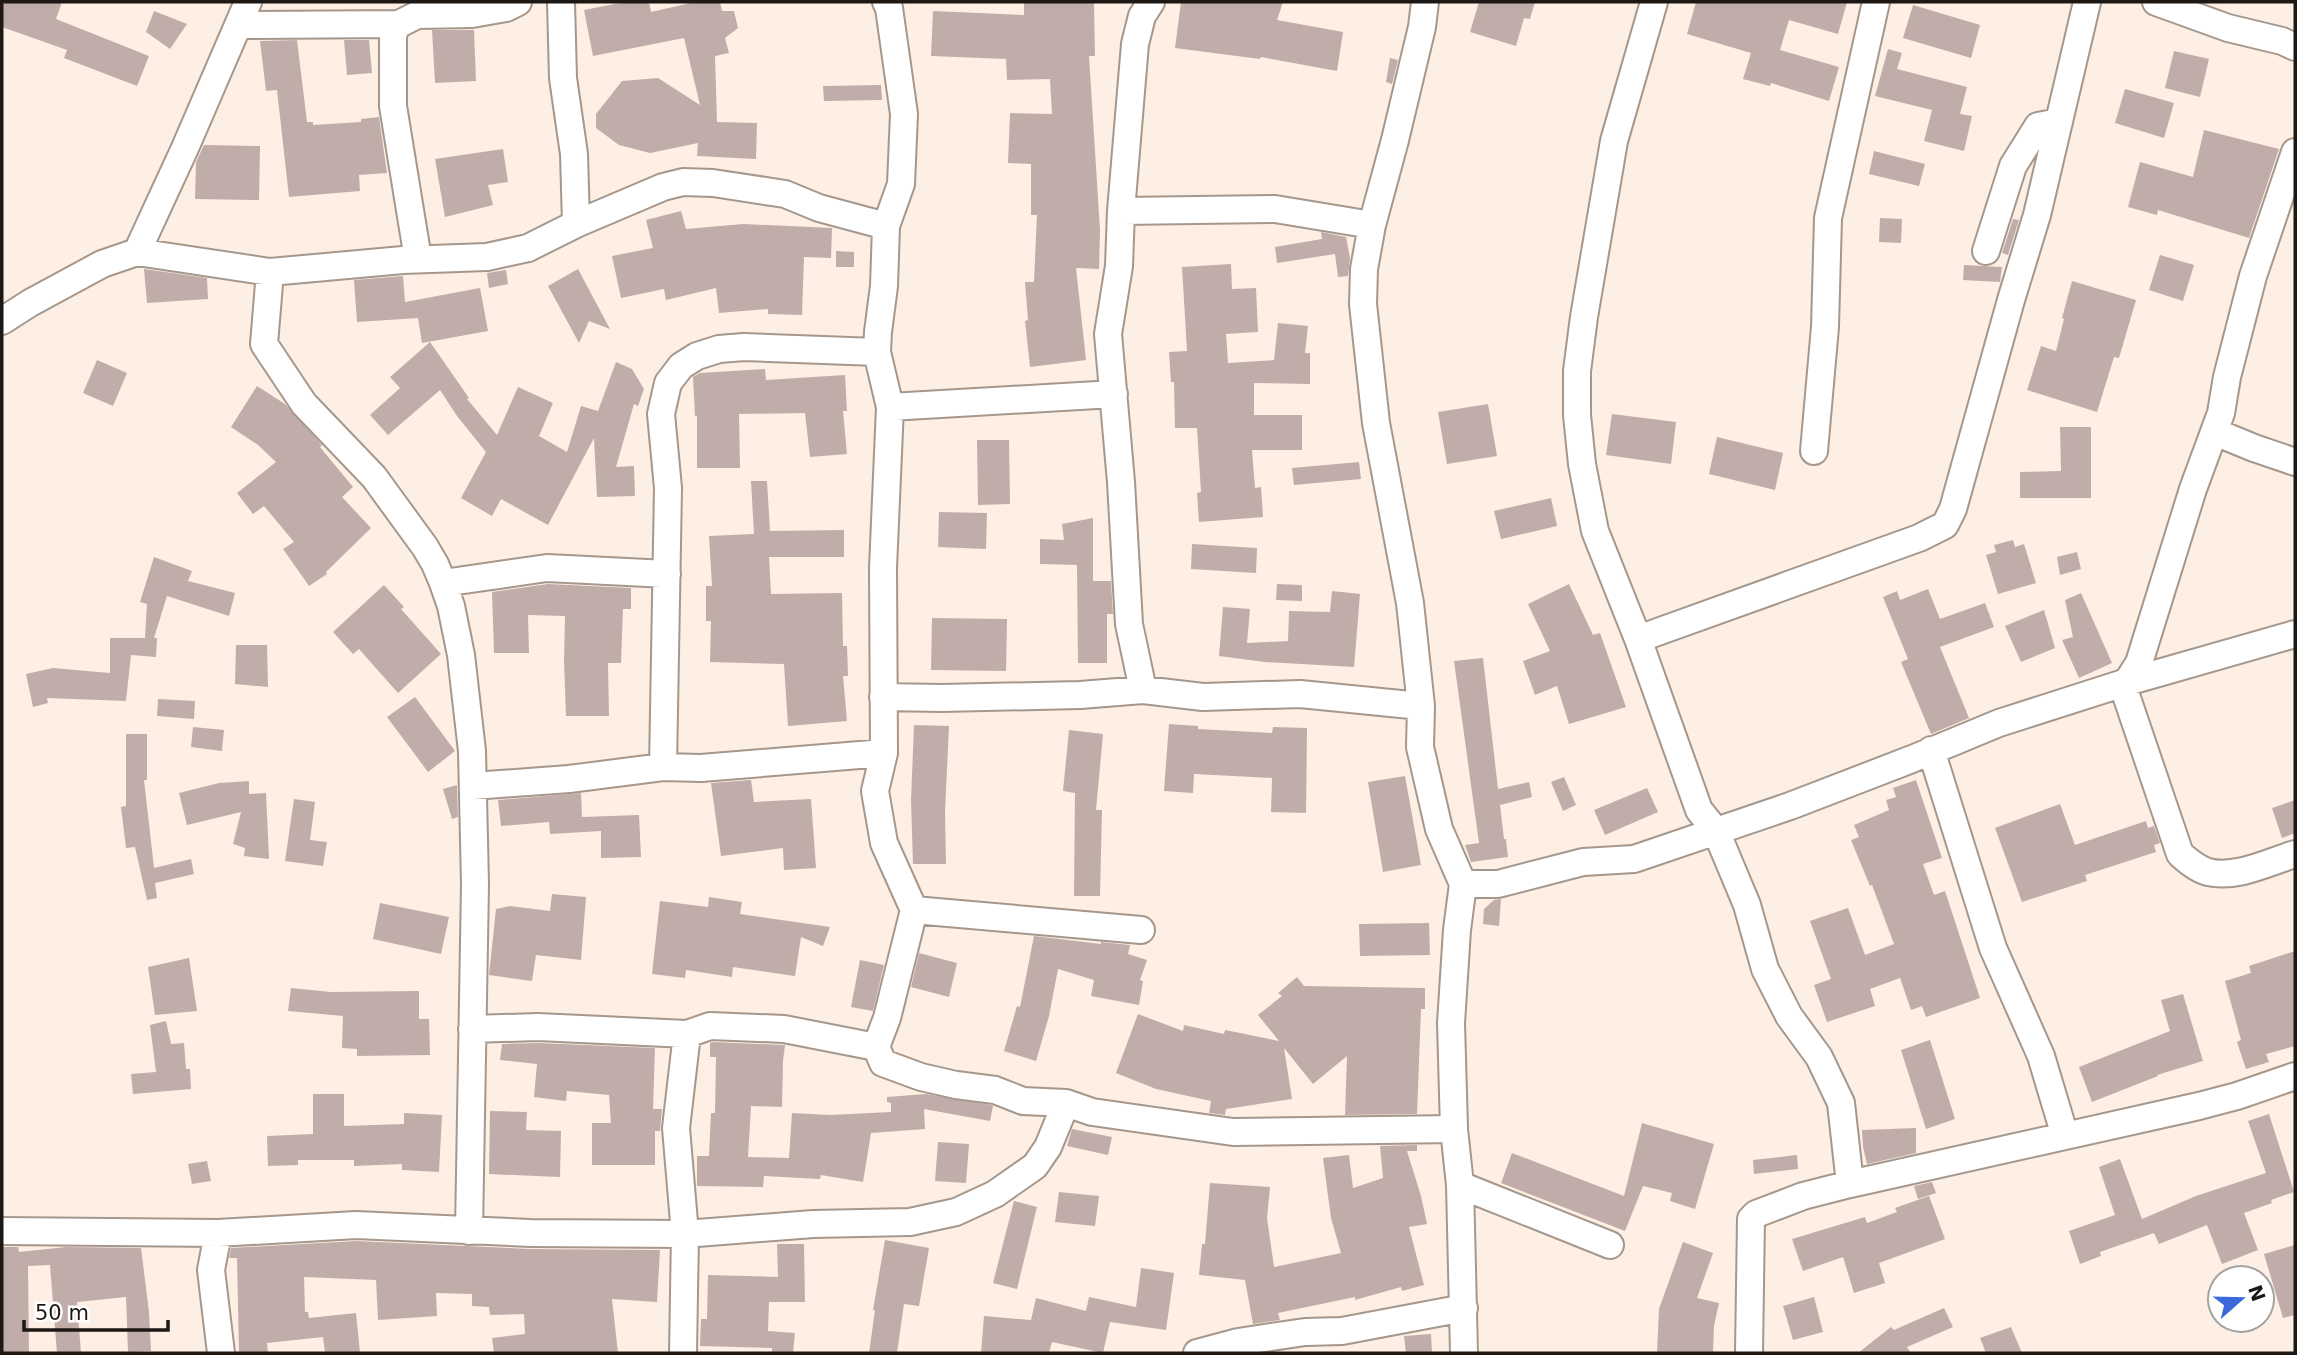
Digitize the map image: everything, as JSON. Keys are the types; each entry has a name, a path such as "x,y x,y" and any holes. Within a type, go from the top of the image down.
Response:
{"street":[{"path":"418,259 393,106 393,33 399,24 417,15 472,14 506,8 518,2"},
{"path":"561,2 563,78 574,154 576,224"},
{"path":"886,2 904,114 901,184 886,226 884,286 877,332 877,352 890,407 883,568 884,753 875,791 884,843 914,909 887,1018 876,1047 883,1063 921,1077 995,1090 1023,1101 1066,1103 1103,1114 1233,1132 1454,1129"},
{"path":"1143,690 1129,624 1108,334 1119,266 1135,44 1142,16 1150,2"},
{"path":"1425,2 1422,27 1398,128 1372,225 1364,270 1363,304 1376,423 1410,603 1421,706 1420,747 1439,829 1463,884 1451,1023 1454,1129 1460,1185 1464,1353"},
{"path":"1654,2 1614,141 1577,371 1577,415 1581,451 1595,531 1699,810 1716,831 1747,905 1765,969 1789,1016 1819,1057 1841,1103 1850,1184"},
{"path":"1814,452 1825,327 1828,218 1876,2"},
{"path":"1637,639 1919,538 1944,525 1953,509 2037,215 2087,2"},
{"path":"2156,2 2228,28 2282,41 2295,47"},
{"path":"137,252 244,13 399,24"},
{"path":"1986,251 2013,166 2038,126 2059,122"},
{"path":"2295,152 2253,276 2227,377 2221,413 2193,489 2139,663 2127,682 2126,695 2180,854 2194,866 2210,872 2231,873 2295,854"},
{"path":"2,321 102,264 137,252 270,272 418,259 487,257 528,248 576,224 663,187 683,182 713,183 785,194 819,208 886,226"},
{"path":"1121,211 1275,209 1372,225"},
{"path":"270,272 264,344 304,404 374,477 425,547 435,564 451,606 461,655 472,751 475,884 469,1231"},
{"path":"663,767 668,488 661,414 668,383 681,366 697,356 719,349 744,347 877,352"},
{"path":"890,407 1114,394"},
{"path":"2215,432 2295,462"},
{"path":"443,583 547,568 667,574"},
{"path":"1463,884 1497,884 1583,862 1634,859 1912,760 1999,723 2127,682 2295,634"},
{"path":"883,697 1066,695 1143,690 1203,697 1300,694 1421,706"},
{"path":"1931,750 1993,948 2041,1056 2065,1136"},
{"path":"473,786 569,779 663,767 701,768 884,753"},
{"path":"914,909 1141,930"},
{"path":"472,1029 538,1027 687,1034 710,1026 784,1030 876,1047"},
{"path":"683,1353 685,1234 676,1128 687,1034"},
{"path":"1749,1353 1751,1219 1766,1209 1850,1184 2237,1096 2295,1076"},
{"path":"2,1231 218,1233 356,1225 530,1233 685,1234 813,1224 910,1222 956,1212 995,1194 1035,1166 1048,1147 1066,1103"},
{"path":"1460,1185 1610,1245"},
{"path":"218,1233 211,1270 221,1353"},
{"path":"1197,1353 1238,1342 1304,1332 1342,1331 1464,1308"}],"building":[{"path":"2,2 62,2 56,19 149,56 137,86 64,58 67,50 2,27"},
{"path":"625,2 649,2 651,12 695,2 720,2 722,11 734,11 738,28 725,38 729,53 715,56 717,122 757,123 756,159 697,156 698,143 650,153 619,145 596,128 596,114 622,81 658,78 700,105 684,38 593,56 584,10"},
{"path":"1024,2 1094,2 1095,56 1089,56 1100,230 1099,269 1076,268 1086,360 1030,367 1025,321 1028,320 1025,282 1034,282 1037,215 1031,215 1031,164 1008,163 1010,113 1052,114 1050,79 1007,80 1006,59 931,56 933,11 1024,15"},
{"path":"1181,2 1283,2 1277,20 1343,32 1337,71 1261,57 1175,48"},
{"path":"1479,2 1535,2 1530,19 1524,18 1516,46 1470,32"},
{"path":"1696,2 1847,2 1838,34 1789,20 1780,50 1839,67 1829,101 1771,83 1770,86 1743,79 1751,53 1687,34"},
{"path":"1913,5 1980,25 1971,58 1903,38"},
{"path":"154,11 187,24 170,49 146,32"},
{"path":"432,30 474,30 476,81 435,83"},
{"path":"297,40 307,122 313,122 313,125 361,122 361,119 379,117 387,173 359,175 360,191 289,197 277,90 266,91 260,41"},
{"path":"344,40 369,40 372,73 347,75"},
{"path":"1888,49 1902,53 1897,69 1967,87 1960,114 1972,116 1964,151 1924,141 1932,110 1875,96"},
{"path":"2174,51 2209,59 2200,97 2165,88"},
{"path":"1390,58 1398,60 1392,84 1386,82"},
{"path":"881,85 882,100 824,101 823,86"},
{"path":"2125,89 2174,103 2164,138 2115,123"},
{"path":"2204,130 2279,149 2249,238 2158,210 2157,215 2128,207 2140,162 2193,177"},
{"path":"204,145 260,146 259,200 195,199 196,162"},
{"path":"503,149 508,182 488,185 493,205 445,217 435,159"},
{"path":"1874,151 1925,164 1919,186 1869,174"},
{"path":"681,211 686,229 743,224 832,228 831,258 804,257 802,315 768,314 768,309 719,313 716,288 666,300 664,289 621,298 612,256 653,248 646,220"},
{"path":"1880,218 1902,219 1901,243 1879,242"},
{"path":"2013,219 2019,220 2008,255 2002,253"},
{"path":"1321,232 1346,237 1350,258 1348,276 1338,277 1335,254 1277,263 1275,247 1322,239"},
{"path":"836,251 854,252 854,267 836,267"},
{"path":"2160,255 2194,265 2183,301 2149,290"},
{"path":"1231,264 1232,289 1256,288 1258,332 1226,334 1228,363 1274,360 1278,323 1308,326 1305,353 1310,353 1310,384 1254,383 1254,415 1302,415 1302,450 1252,450 1255,488 1261,487 1263,517 1199,522 1197,493 1201,492 1197,428 1175,428 1174,382 1171,382 1169,352 1187,351 1182,267"},
{"path":"1964,265 2002,267 2000,282 1963,280"},
{"path":"144,269 207,278 208,299 147,303"},
{"path":"578,269 610,329 589,321 579,343 548,286"},
{"path":"506,270 508,284 489,288 487,273"},
{"path":"403,276 405,302 480,288 488,331 422,343 418,318 357,322 354,280"},
{"path":"2072,281 2136,300 2119,358 2114,357 2097,412 2027,390 2041,346 2056,351"},
{"path":"430,342 469,398 467,399 497,435 518,387 553,403 539,436 567,452 581,406 598,411 616,362 632,369 644,389 638,406 634,404 616,467 634,466 635,496 597,497 594,438 548,525 501,499 492,516 461,498 486,452 440,390 388,435 370,415 400,388 390,377"},
{"path":"97,360 127,373 113,406 83,393"},
{"path":"765,369 766,380 845,375 847,411 843,411 847,454 810,457 805,413 739,414 740,468 697,468 697,416 693,377 700,373"},
{"path":"257,386 285,404 322,445 320,447 353,487 342,497 371,528 326,572 327,574 309,586 283,549 294,542 264,506 253,514 237,493 276,462 258,445 231,427"},
{"path":"1488,404 1497,456 1447,464 1438,412"},
{"path":"1612,414 1676,422 1671,464 1606,455"},
{"path":"2060,427 2091,427 2091,498 2020,498 2020,472 2061,471"},
{"path":"1717,437 1783,453 1775,490 1709,474"},
{"path":"977,440 1009,440 1010,504 978,505"},
{"path":"1359,462 1361,479 1294,485 1292,468"},
{"path":"751,481 767,481 770,531 844,530 844,557 769,557 771,594 842,593 843,646 847,646 848,676 843,676 847,721 788,726 784,664 710,662 711,621 706,621 706,586 712,586 709,536 754,534"},
{"path":"1551,498 1557,526 1501,539 1494,511"},
{"path":"939,512 987,513 986,549 938,547"},
{"path":"1093,518 1093,581 1111,581 1113,614 1107,614 1107,663 1078,663 1077,565 1040,564 1040,539 1064,540 1062,524"},
{"path":"2013,540 2015,547 2024,544 2036,583 1998,594 1986,555 1996,552 1994,545"},
{"path":"1192,544 1257,548 1256,573 1191,569"},
{"path":"2077,552 2081,569 2060,575 2057,557"},
{"path":"154,557 192,571 188,581 235,593 229,616 167,596 154,638 157,638 156,657 131,655 126,701 47,698 48,703 33,707 26,674 53,668 110,673 110,638 145,638 147,604 140,602"},
{"path":"548,584 631,588 631,609 623,609 621,663 608,663 609,716 566,716 565,616 528,615 529,653 494,653 492,592"},
{"path":"1277,584 1302,585 1302,601 1276,600"},
{"path":"1569,584 1593,635 1600,633 1626,707 1569,724 1557,686 1535,695 1523,661 1550,651 1528,604"},
{"path":"384,585 404,607 401,609 441,654 398,693 359,649 353,654 333,632"},
{"path":"1928,589 1940,619 1985,603 1994,627 1940,647 1969,718 1931,734 1901,662 1908,659 1883,597 1897,591 1900,600"},
{"path":"1332,591 1360,594 1354,667 1265,662 1219,656 1223,607 1250,609 1247,643 1288,641 1289,611 1330,612"},
{"path":"2081,593 2112,663 2079,678 2062,640 2073,637 2065,600"},
{"path":"2044,610 2055,648 2021,662 2005,626"},
{"path":"932,618 1007,619 1006,671 931,670"},
{"path":"236,645 267,645 268,687 235,684"},
{"path":"1483,658 1498,789 1529,782 1532,797 1500,805 1508,857 1471,862 1465,845 1479,843 1454,661"},
{"path":"415,697 455,751 428,772 387,717"},
{"path":"158,699 195,701 194,719 157,716"},
{"path":"1169,724 1198,726 1198,729 1272,733 1273,727 1307,728 1306,813 1271,812 1272,778 1194,774 1193,793 1164,791"},
{"path":"914,725 949,726 945,812 946,864 913,864 911,800"},
{"path":"193,727 224,730 222,751 191,747"},
{"path":"1069,730 1103,734 1096,810 1102,810 1100,896 1074,896 1075,793 1063,791"},
{"path":"126,734 147,734 147,780 144,780 154,868 191,859 194,874 155,883 157,898 147,900 135,847 126,848 121,807 126,806"},
{"path":"1405,776 1421,865 1383,872 1368,782"},
{"path":"1564,777 1576,805 1563,811 1551,782"},
{"path":"751,780 754,802 811,799 816,868 784,870 783,848 721,856 711,783"},
{"path":"1916,780 1942,858 1923,864 1934,895 1945,891 1980,998 1926,1017 1922,1006 1911,1010 1900,978 1870,989 1875,1006 1827,1022 1814,985 1831,979 1810,921 1848,908 1865,955 1894,944 1872,885 1870,886 1851,840 1859,837 1854,825 1889,810 1886,800 1896,797 1893,788"},
{"path":"249,781 249,794 266,793 269,859 244,856 245,848 233,844 241,812 187,825 179,793 219,783"},
{"path":"457,785 458,817 452,819 443,789"},
{"path":"1647,788 1658,812 1605,835 1594,810"},
{"path":"581,793 582,817 639,815 641,857 601,858 601,831 550,834 549,822 501,826 498,800"},
{"path":"294,799 315,802 310,840 327,842 323,866 285,861"},
{"path":"2295,800 2295,833 2282,838 2272,808"},
{"path":"2060,804 2075,845 2146,821 2148,828 2154,826 2160,843 2154,845 2156,852 2085,875 2087,881 2022,902 1995,828"},
{"path":"552,894 586,897 581,960 536,955 532,981 489,975 496,909 510,906 550,911"},
{"path":"709,897 742,902 740,914 830,927 823,946 801,937 795,976 733,967 732,977 686,970 685,978 652,974 660,901 708,907"},
{"path":"1501,899 1499,926 1483,924 1484,909 1494,900"},
{"path":"380,903 449,917 441,954 373,939"},
{"path":"1429,923 1430,955 1360,956 1359,924"},
{"path":"1034,936 1130,945 1128,954 1147,960 1140,980 1143,981 1139,1005 1091,996 1094,980 1058,969 1049,1016 1036,1061 1004,1051 1017,1006 1020,1007"},
{"path":"2295,951 2295,1046 2266,1054 2269,1062 2246,1069 2237,1042 2241,1040 2225,981 2251,973 2249,966"},
{"path":"919,953 957,963 949,997 911,987"},
{"path":"189,958 197,1011 155,1015 148,967"},
{"path":"860,960 884,965 873,1011 851,1007"},
{"path":"1297,977 1304,986 1425,988 1425,1009 1421,1009 1417,1114 1345,1115 1347,1056 1313,1084 1284,1048 1292,1099 1226,1109 1225,1115 1209,1113 1211,1101 1156,1089 1116,1073 1138,1014 1183,1031 1184,1025 1224,1034 1225,1030 1279,1041 1258,1015 1282,996 1278,993"},
{"path":"291,988 331,992 419,991 419,1019 429,1019 430,1055 357,1056 357,1049 342,1048 343,1016 288,1011"},
{"path":"2183,994 2203,1061 2157,1075 2092,1102 2079,1067 2170,1031 2161,1000"},
{"path":"166,1021 171,1044 184,1043 191,1089 133,1094 131,1074 156,1072 150,1025"},
{"path":"1930,1040 1955,1119 1926,1129 1901,1050"},
{"path":"712,1042 785,1045 782,1107 751,1106 748,1157 789,1158 792,1113 830,1115 891,1112 891,1103 887,1102 887,1097 926,1094 991,1105 990,1121 924,1109 925,1129 871,1133 863,1182 821,1175 820,1179 764,1176 763,1187 697,1186 697,1156 709,1156 711,1113 715,1113 716,1057 710,1057"},
{"path":"502,1044 655,1048 653,1109 662,1109 660,1131 655,1131 655,1165 592,1165 592,1123 611,1123 609,1095 567,1091 566,1101 534,1097 537,1064 500,1060"},
{"path":"313,1094 344,1094 344,1126 404,1124 404,1113 442,1115 439,1172 402,1170 402,1164 354,1166 354,1160 298,1160 298,1165 268,1166 267,1136 313,1134"},
{"path":"490,1111 527,1112 526,1130 561,1131 560,1177 489,1174"},
{"path":"2269,1114 2294,1192 2244,1213 2258,1250 2222,1264 2207,1225 2159,1244 2154,1233 2100,1252 2101,1256 2080,1264 2069,1231 2115,1215 2099,1167 2120,1159 2142,1219 2196,1196 2266,1173 2248,1121"},
{"path":"1642,1123 1714,1144 1695,1209 1670,1201 1672,1193 1643,1186 1625,1231 1501,1183 1512,1153 1624,1196"},
{"path":"1916,1128 1916,1153 1867,1164 1862,1130"},
{"path":"1072,1129 1112,1137 1108,1155 1067,1146"},
{"path":"938,1142 969,1144 966,1183 935,1181"},
{"path":"1417,1145 1417,1151 1407,1151 1427,1224 1409,1227 1424,1285 1402,1291 1401,1287 1355,1300 1355,1297 1278,1313 1280,1320 1253,1324 1245,1280 1199,1275 1202,1244 1205,1244 1210,1183 1270,1187 1267,1218 1274,1267 1341,1253 1331,1218 1323,1158 1349,1155 1353,1188 1383,1178 1380,1146"},
{"path":"1797,1155 1798,1169 1754,1174 1753,1160"},
{"path":"207,1161 211,1181 192,1184 188,1164"},
{"path":"1932,1182 1936,1193 1918,1199 1914,1186"},
{"path":"1059,1192 1099,1196 1095,1226 1055,1222"},
{"path":"1929,1196 1945,1239 1879,1263 1885,1283 1854,1293 1843,1257 1803,1271 1792,1239 1865,1217 1867,1223 1897,1212 1895,1208"},
{"path":"1014,1201 1037,1207 1017,1289 993,1283"},
{"path":"885,1240 929,1248 919,1306 904,1304 897,1353 869,1353 873,1310"},
{"path":"356,1241 530,1249 660,1250 657,1302 612,1299 618,1353 494,1353 492,1338 525,1334 524,1314 490,1315 489,1307 472,1306 472,1294 436,1293 437,1316 378,1320 376,1280 304,1277 305,1312 308,1312 309,1318 356,1313 360,1353 325,1353 323,1337 267,1343 268,1353 239,1353 237,1258 229,1258 231,1248"},
{"path":"1683,1242 1713,1253 1697,1298 1719,1303 1714,1326 1713,1353 1657,1353 1659,1309"},
{"path":"777,1244 804,1244 805,1302 769,1302 768,1331 795,1333 793,1353 772,1353 772,1348 700,1346 701,1319 707,1319 708,1275 778,1277"},
{"path":"2295,1245 2295,1315 2283,1318 2276,1294 2276,1264 2267,1264 2264,1254"},
{"path":"2,1247 18,1247 19,1252 66,1247 141,1248 151,1351 128,1352 126,1297 77,1302 81,1353 57,1353 50,1265 28,1266 29,1353 2,1353"},
{"path":"1141,1268 1174,1273 1166,1330 1110,1322 1103,1353 1052,1342 1049,1353 981,1353 984,1316 1031,1320 1036,1298 1086,1311 1089,1297 1136,1307"},
{"path":"1814,1297 1823,1332 1793,1340 1783,1306"},
{"path":"1944,1308 1953,1327 1907,1347 1911,1353 1858,1353 1891,1327 1894,1330"},
{"path":"2011,1327 2022,1353 1986,1353 1980,1338"},
{"path":"1431,1334 1432,1353 1406,1353 1404,1336"}]}
